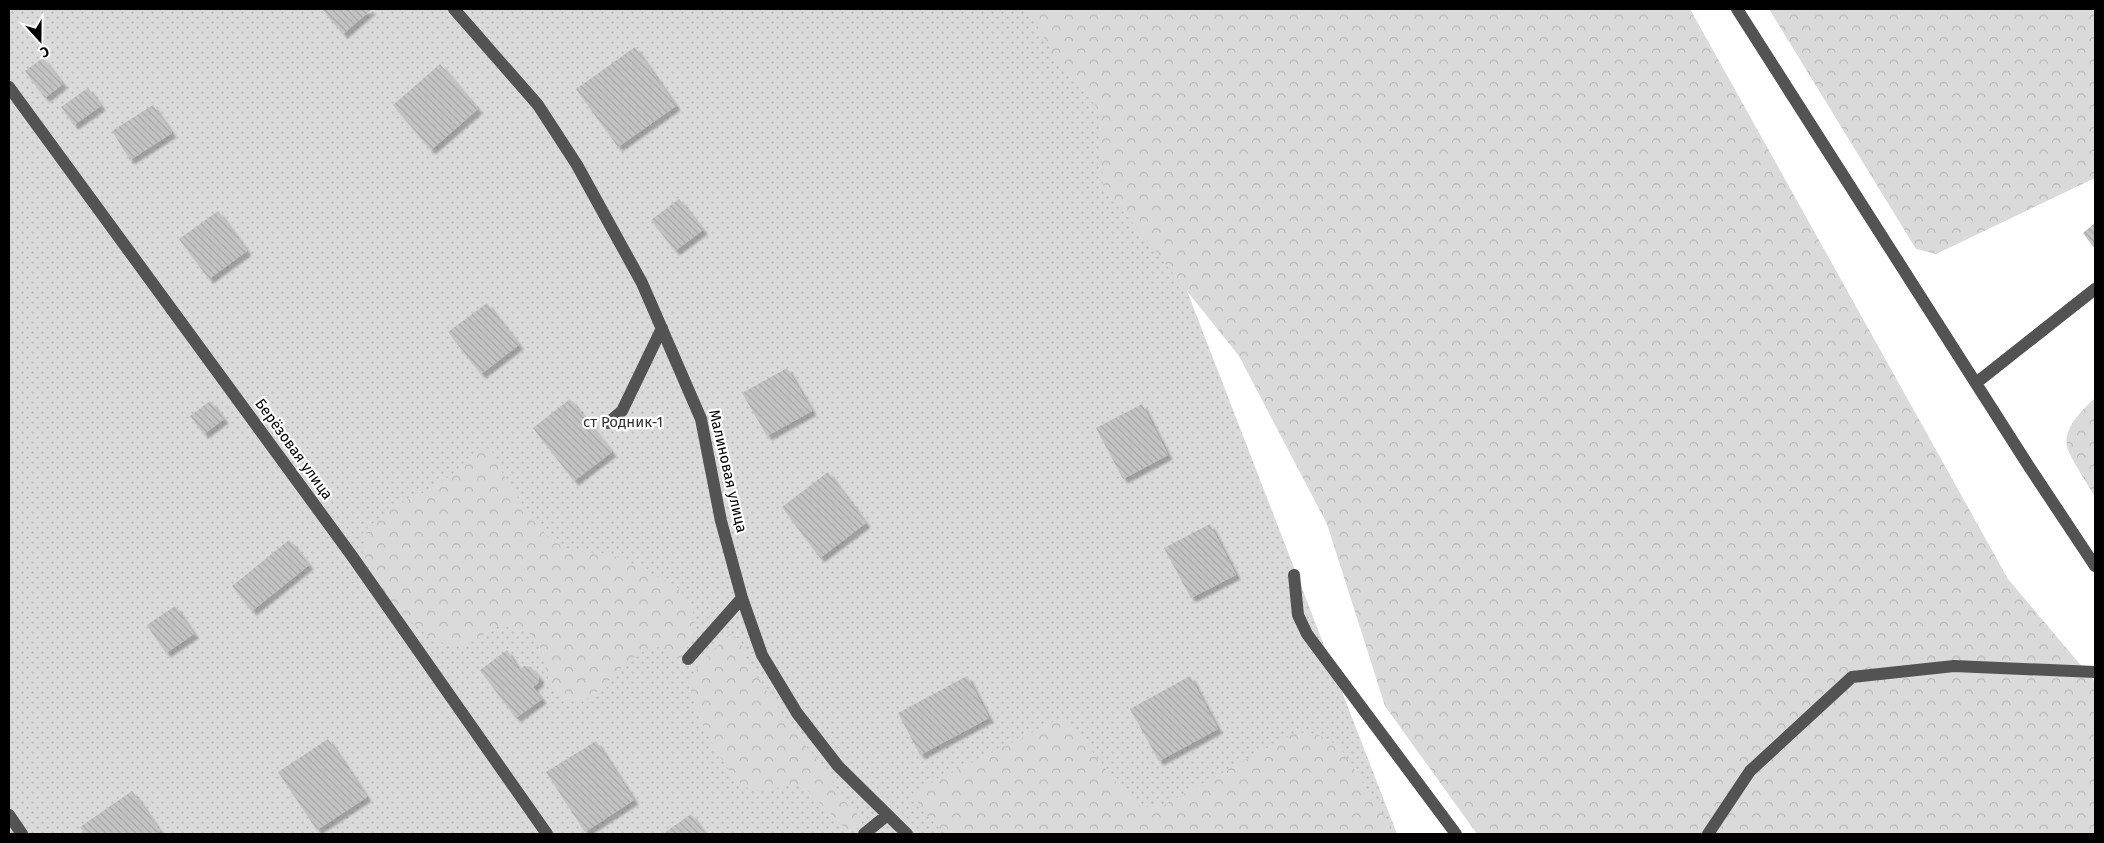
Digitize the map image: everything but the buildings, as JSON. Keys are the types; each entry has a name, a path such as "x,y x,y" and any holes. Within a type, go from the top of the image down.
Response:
{"street":[{"name":"Малиновая улица","path":"454,9 538,105 577,165 642,283 702,419 722,521 742,598 762,655 796,713 838,766 886,816 907,834"},
{"path":"1737,9 2095,566"},
{"name":"Берёзовая улица","path":"9,87 346,548 548,834"},
{"path":"1976,383 2095,289"},
{"path":"608,423 622,412 662,328"},
{"path":"1294,575 1298,615 1308,634 1456,834"},
{"path":"688,659 742,598"},
{"path":"1708,834 1750,771 1852,677 1954,666 2095,672"},
{"path":"9,815 22,834"},
{"path":"864,834 886,816"}],"green space":[{"name":"ст Родник-1","path":"9,9 1078,9 1397,834 9,834"},
{"path":"1028,9 1690,9 2008,579 2095,682 2095,834 1477,834 1385,706 1327,524 1239,356 1103,186 1099,110 1054,56"},
{"path":"1769,9 2095,9 2095,178 1936,254 1916,249"},
{"path":"2095,398 2095,497 2071,457 2067,446 2067,439 2068,432 2075,419"},
{"path":"491,449 503,474 529,516 550,539 572,551 609,554 630,562 677,587 693,611 694,632 683,657 673,658 661,647 649,649 630,660 606,684 588,698 564,701 548,678 540,646 527,631 497,627 467,644 452,645 433,640 395,608 372,575 362,550 368,527 397,504 432,489 455,472 471,455"},
{"path":"730,634 739,639 749,664 787,721 828,775 843,799 861,818 862,824 858,828 846,829 801,784 762,791 748,788 742,785 723,761 703,726 689,683 701,662"},
{"path":"1057,720 1070,723 1126,795 1141,806 1164,805 1296,732 1317,734 1339,746 1396,834 945,834 922,810 915,797 923,787"}]}
